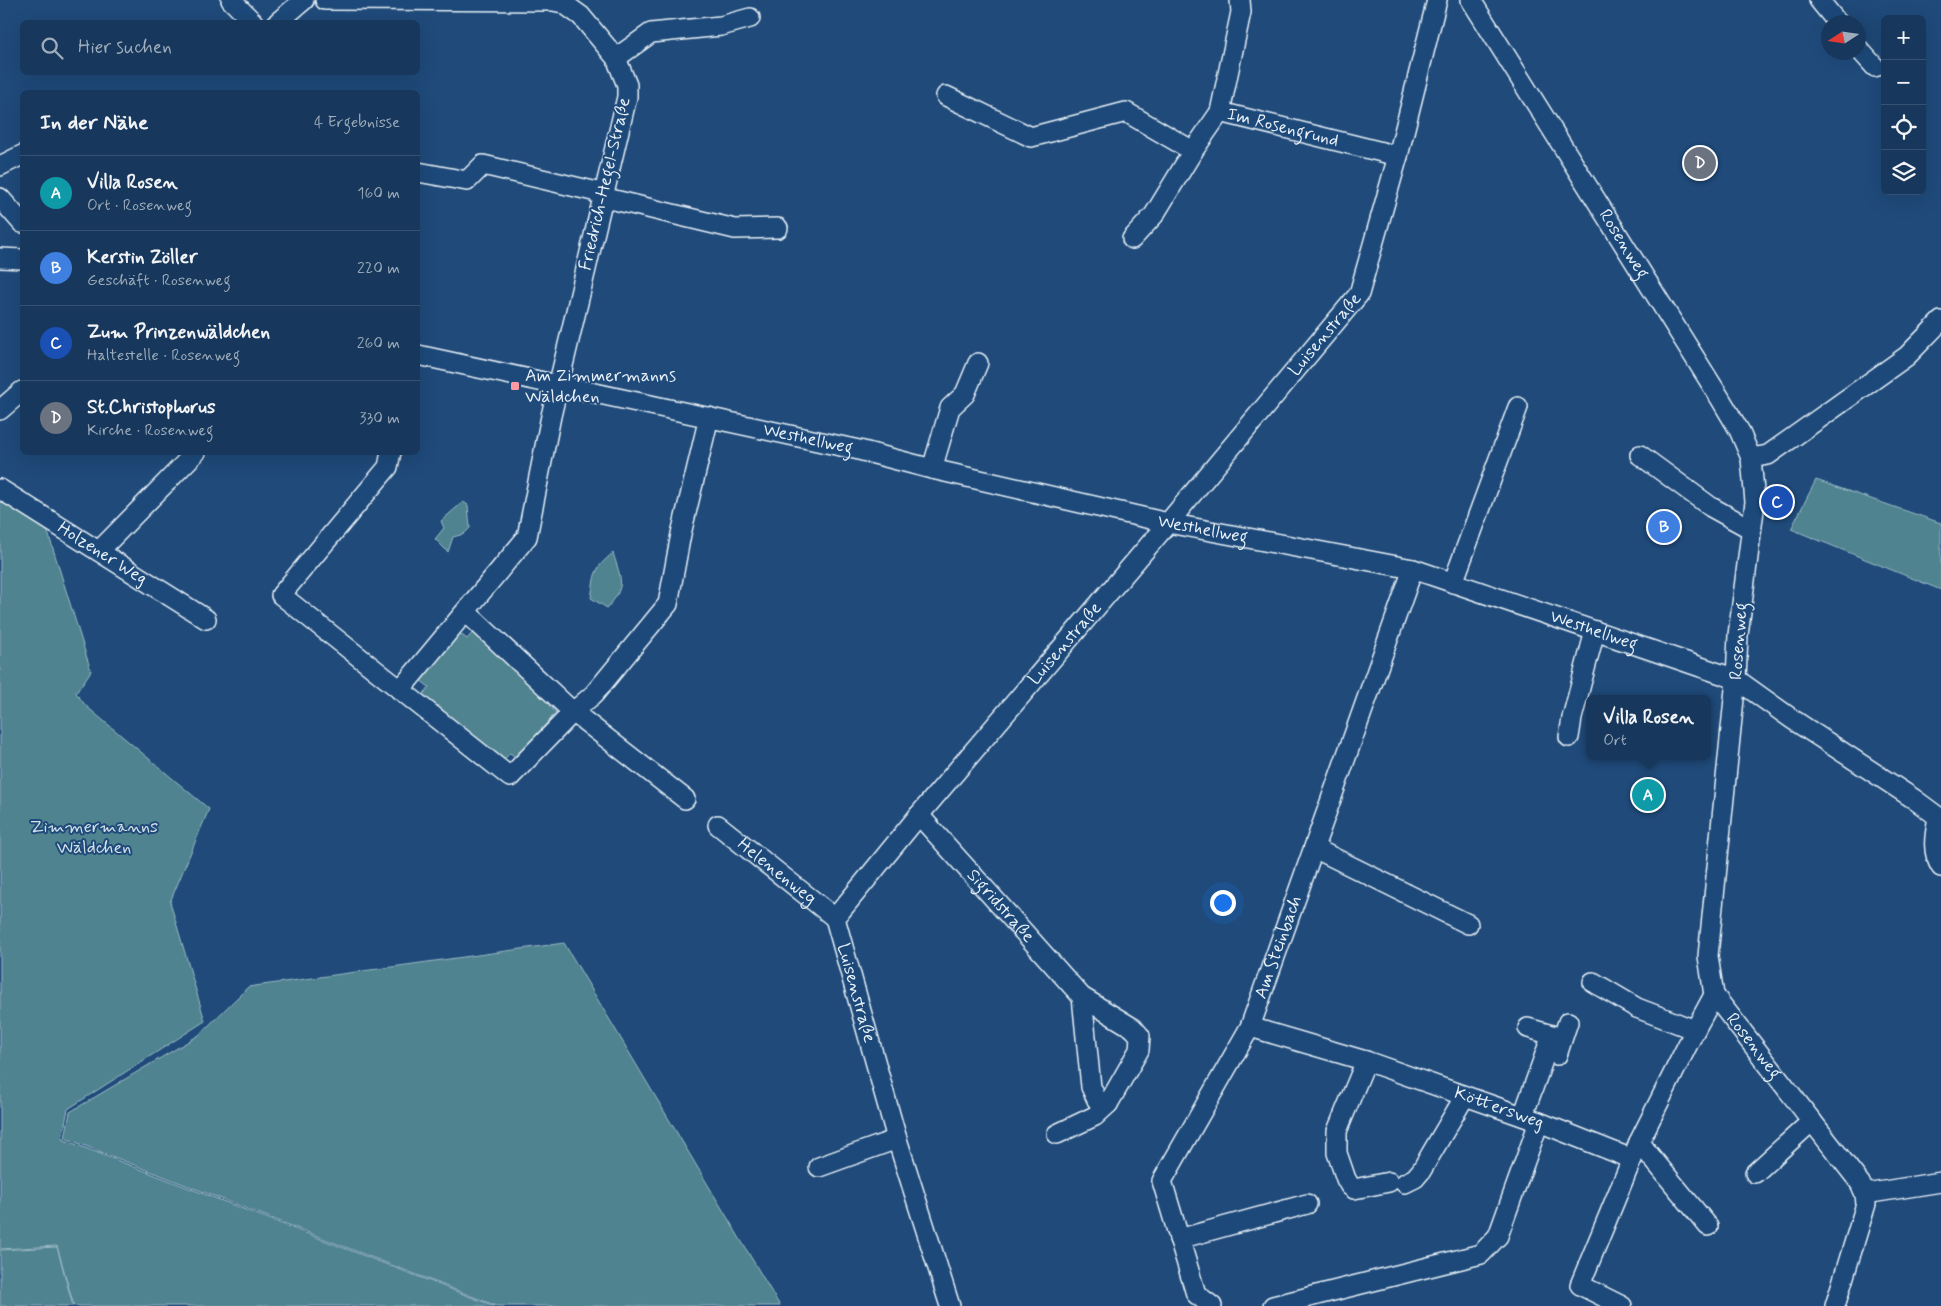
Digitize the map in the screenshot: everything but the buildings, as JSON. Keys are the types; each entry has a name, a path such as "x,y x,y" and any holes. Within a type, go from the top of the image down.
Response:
{"street":[{"path":"231,0 251,20"},
{"path":"280,20 304,0"},
{"name":"Friedrich-Hegel-Straße","path":"325,0 564,1 581,16 616,58 627,85 627,97 602,197 560,385"},
{"name":"Im Rosengrund","path":"1240,0 1241,12 1220,112 1398,156"},
{"name":"Luisenstraße","path":"950,1306 897,1138 835,918 920,815 1168,524 1359,294 1398,156 1437,0"},
{"name":"Rosenweg","path":"1471,0 1720,398 1739,430 1751,458 1755,502 1738,635 1736,679 1708,956 1714,994 1860,1183 1865,1194"},
{"path":"1819,0 1831,15"},
{"path":"616,58 651,33 721,26 750,18"},
{"path":"1866,57 1875,67"},
{"path":"946,96 1031,137 1126,112 1193,151"},
{"path":"1132,239 1154,215 1193,151 1220,112"},
{"path":"0,166 20,156"},
{"path":"420,172 468,181 483,165 597,192 602,197 735,229 778,228"},
{"path":"0,198 20,219"},
{"path":"0,258 20,259"},
{"path":"1751,458 1768,455 1870,383 1907,356 1941,321"},
{"name":"Westhellweg","path":"420,355 859,450 1168,524 1413,569 1736,679 1792,720 1940,818"},
{"path":"932,469 950,408 964,394 978,363"},
{"path":"400,690 527,537 551,416 560,385"},
{"path":"0,410 20,392"},
{"path":"1453,583 1518,407"},
{"path":"390,455 388,467 281,595 510,777 573,712 594,694 668,604 681,534 710,417"},
{"path":"99,551 193,455"},
{"path":"1640,455 1711,507 1751,529"},
{"name":"Holzener Weg","path":"0,489 206,619"},
{"name":"Am Steinbach","path":"1212,1306 1196,1294 1162,1181 1250,1027 1413,569"},
{"path":"466,612 573,712 685,798"},
{"path":"1569,737 1572,718 1595,631"},
{"name":"Sigridstraße","path":"920,815 1082,997 1133,1028 1140,1036 1139,1050 1108,1104 1095,1116 1057,1134"},
{"path":"1940,818 1934,847 1936,860 1941,867"},
{"name":"Helenenweg","path":"718,824 835,918"},
{"path":"1314,848 1468,924"},
{"path":"1593,982 1637,1008 1695,1030"},
{"path":"1622,1306 1580,1285 1635,1150 1714,994"},
{"path":"1082,997 1091,1087 1097,1100 1108,1104"},
{"path":"1532,1120 1568,1022"},
{"name":"Köttersweg","path":"1250,1027 1366,1061 1532,1120 1635,1150"},
{"path":"1273,1306 1481,1254 1498,1236 1532,1120 1552,1035 1528,1028"},
{"path":"1366,1061 1337,1131 1337,1154 1346,1179 1354,1189 1397,1183 1415,1178 1421,1171 1464,1096"},
{"path":"1754,1173 1812,1122"},
{"path":"819,1167 897,1138"},
{"path":"1635,1150 1708,1226"},
{"path":"1835,1306 1866,1204 1865,1194 1941,1182"},
{"path":"1179,1239 1307,1204"}],"green space":[{"path":"1816,480 1941,523 1941,590 1791,529"},
{"name":"Zimmermanns Wäldchen","path":"0,497 46,526 91,671 76,693 86,706 209,809 170,902 205,1021 68,1109 62,1139 494,1306 74,1306 57,1246 0,1249"},
{"path":"463,502 468,505 470,528 464,534 453,537 448,552 435,539 444,528 441,521"},
{"path":"613,553 620,576 620,588 618,594 607,608 591,598 596,572 602,563"},
{"path":"458,632 467,639 473,632 555,699 549,706 556,712 518,759 510,753 502,762 422,696 429,687 420,680"},
{"path":"564,943 780,1306 497,1306 65,1138 70,1112 199,1035 248,987"},
{"path":"57,1247 73,1306 0,1306 0,1250"}],"place":[{"name":"St.Christophorus","path":"1700,163"},
{"name":"Am Zimmermanns Wäldchen","path":"515,386"},
{"name":"Zum Prinzenwäldchen","path":"1777,502"},
{"name":"Kerstin Zöller","path":"1664,527"},
{"name":"Villa Rosen","path":"1648,795"}]}
